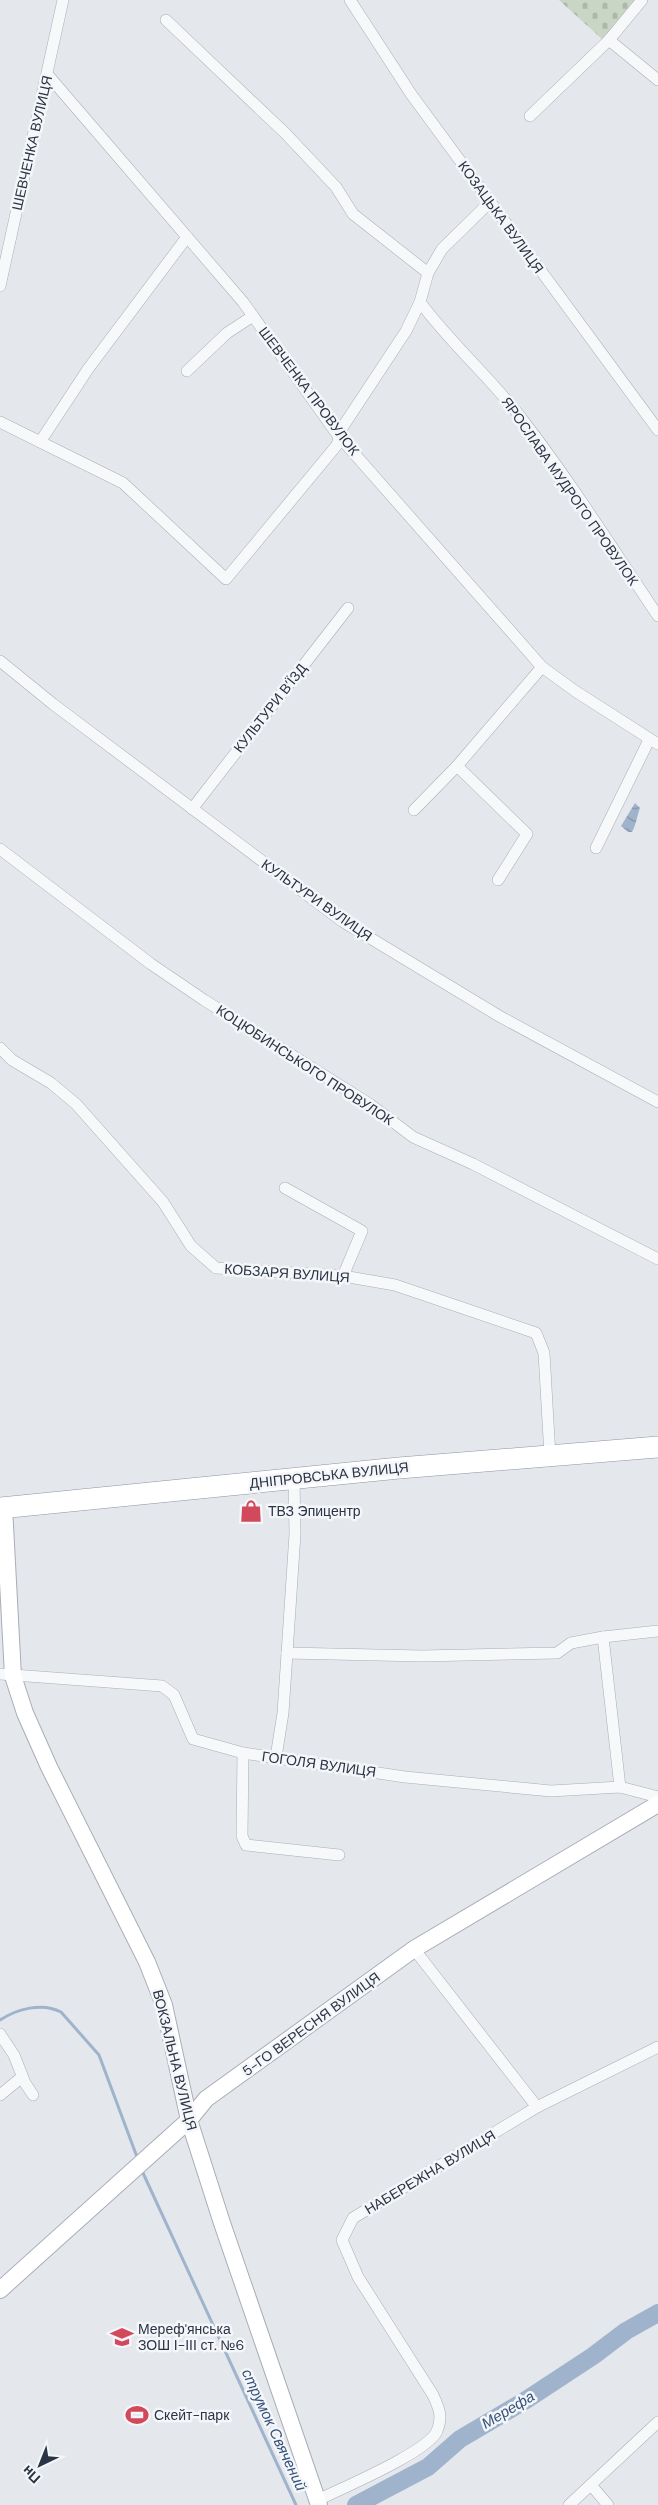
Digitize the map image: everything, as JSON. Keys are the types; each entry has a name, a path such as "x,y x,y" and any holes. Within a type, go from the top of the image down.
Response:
{"highway":[{"name":"ДНІПРОВСЬКА ВУЛИЦЯ","path":"2,1507 658,1447"}],"street":[{"name":"ШЕВЧЕНКА ВУЛИЦЯ","path":"0,286 63,0"},
{"path":"530,116 609,40 642,0"},
{"name":"КОЗАЦЬКА ВУЛИЦЯ","path":"357,3 411,94 658,430"},
{"path":"166,20 285,133 336,187 353,214 428,273"},
{"path":"609,40 658,80"},
{"name":"ШЕВЧЕНКА ПРОВУЛОК","path":"47,74 253,316 340,437 542,667 653,742"},
{"path":"0,422 123,483 226,579 337,445 342,428 406,331 420,302 428,273 442,249 490,202"},
{"path":"40,442 88,369 187,237"},
{"name":"ЯРОСЛАВА МУДРОГО ПРОВУЛОК","path":"420,302 442,332 484,373 523,419 658,616"},
{"path":"187,371 228,334 253,316"},
{"name":"КУЛЬТУРИ В’ЇЗД","path":"192,809 348,608"},
{"name":"КУЛЬТУРИ ВУЛИЦЯ","path":"0,661 53,704 342,921 499,1016 658,1102"},
{"path":"414,810 457,766 542,667"},
{"path":"596,848 653,742"},
{"path":"457,766 527,834 498,880"},
{"name":"КОЦЮБИНСЬКОГО ПРОВУЛОК","path":"0,849 152,964 204,1000 371,1105 413,1137 473,1164 658,1259"},
{"name":"КОБЗАРЯ ВУЛИЦЯ","path":"0,1048 12,1060 51,1083 76,1104 163,1202 191,1246 216,1268 343,1276 395,1285 536,1333 544,1353 550,1456"},
{"path":"285,1188 362,1231 343,1276"},
{"path":"276,1757 283,1713 295,1534 294,1479"},
{"name":"ВОКЗАЛЬНА ВУЛИЦЯ","path":"2,1507 6,1675 49,1767 148,1962 164,2005 189,2120 222,2223 319,2502"},
{"path":"287,1653 422,1656 557,1653 571,1643 603,1637 658,1631"},
{"path":"603,1637 620,1788"},
{"name":"ГОГОЛЯ ВУЛИЦЯ","path":"6,1675 162,1686 174,1695 193,1739 243,1754 276,1757 405,1777 551,1791 620,1788 658,1797"},
{"path":"243,1754 242,1836 246,1845 339,1855"},
{"name":"5-ГО ВЕРЕСНЯ ВУЛИЦЯ","path":"0,2290 189,2120 206,2098 414,1949 658,1804"},
{"path":"414,1949 537,2107"},
{"path":"0,2034 14,2055 22,2077 33,2095"},
{"name":"НАБЕРЕЖНА ВУЛИЦЯ","path":"319,2502 402,2460 436,2433 441,2411 355,2269 342,2240 354,2218 537,2107 658,2046"},
{"path":"0,2095 22,2077"},
{"path":"569,2505 658,2422"},
{"path":"591,2485 608,2505"}],"green space":[{"path":"559,0 637,0 603,40"}],"water":[{"path":"635,803 640,808 632,832 628,832 621,826"}],"waterway":[{"name":"струмок Свячений","path":"0,2020 30,2008 46,2007 61,2012 99,2055 137,2157"},
{"name":"струмок Свячений","path":"143,2173 296,2505"},
{"name":"Мерефа","path":"356,2505 428,2467 460,2439 526,2400 593,2356 626,2331 658,2313"}],"place":[{"name":"ТВЗ Эпицентр","path":"251,1511"},
{"name":"Мереф'янська ЗОШ І-ІІІ ст. №6","path":"122,2337"},
{"name":"Скейт-парк","path":"137,2415"}]}
